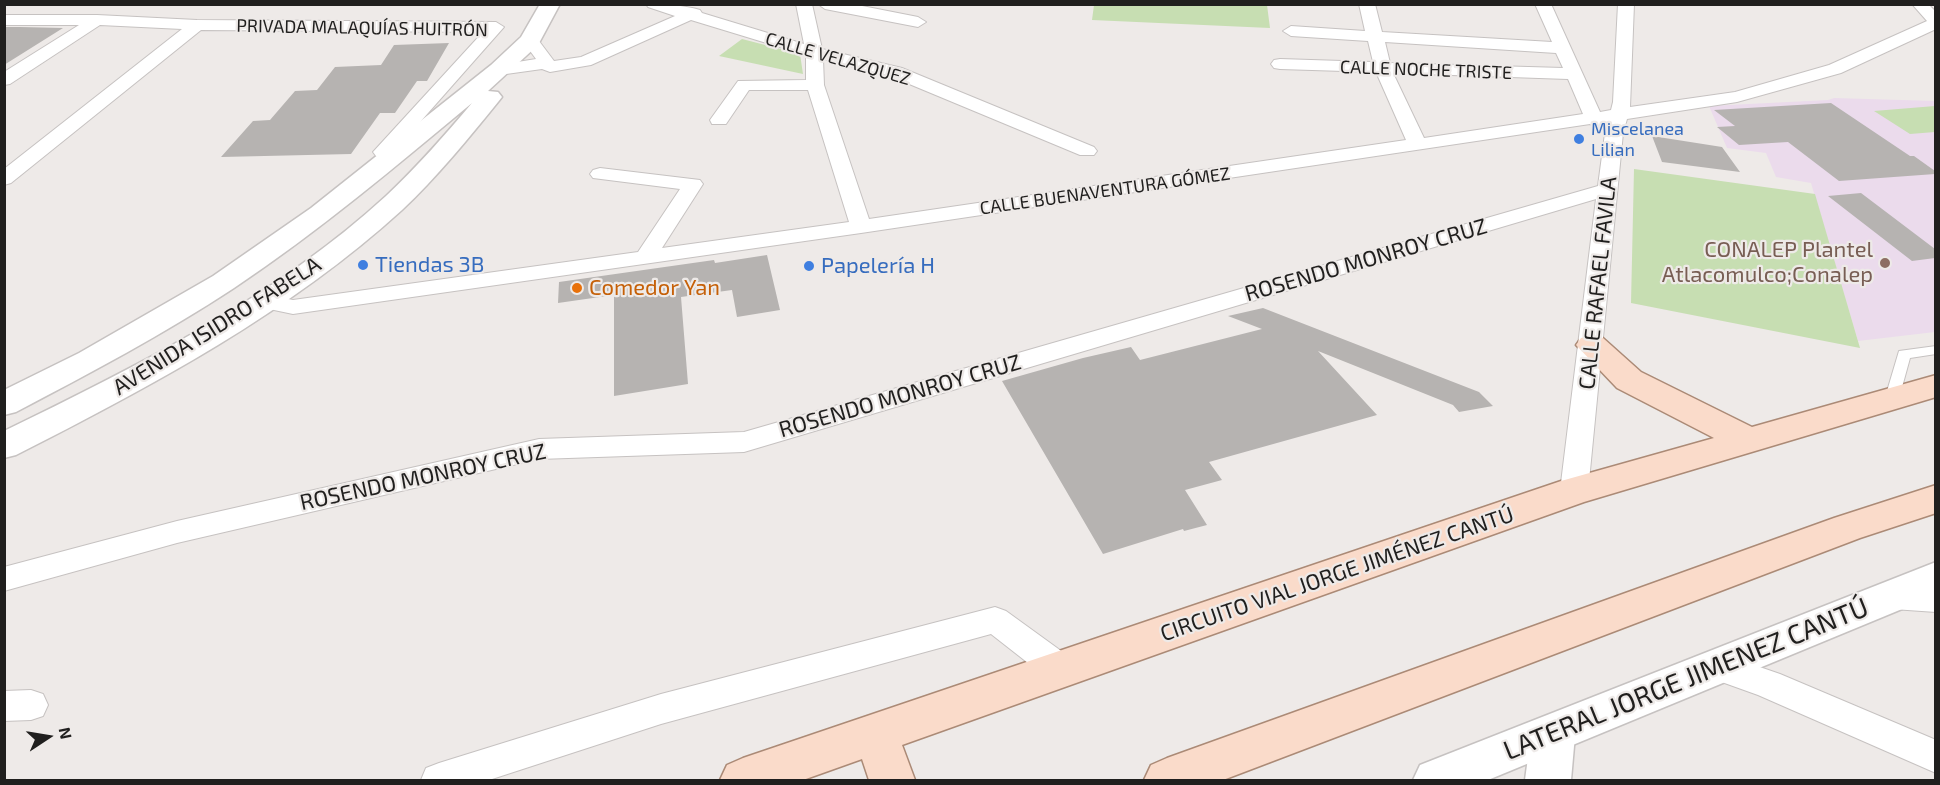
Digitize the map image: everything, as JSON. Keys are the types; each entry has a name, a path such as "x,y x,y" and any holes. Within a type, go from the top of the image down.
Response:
{"main road":[{"name":"AVENIDA ISIDRO FABELA","path":"4,404 90,360 223,282 321,214 499,70 530,40 550,4"},
{"name":"AVENIDA ISIDRO FABELA","path":"4,446 96,401 304,276 380,216 433,162 493,93 499,70"},
{"path":"396,152 420,153 427,155 433,162"},
{"path":"1592,345 1629,380 1747,439"},
{"name":"CIRCUITO VIAL JORGE JIMÉNEZ CANTÚ","path":"743,780 1063,671 1574,491 1935,386"},
{"path":"1167,780 1847,528 1935,499"},
{"name":"LATERAL JORGE JIMENEZ CANTÚ","path":"1436,780 1553,735 1716,666 1935,578"},
{"path":"876,734 892,780"},
{"path":"1548,780 1553,735"}],"street":[{"path":"4,80 121,4"},
{"name":"CALLE VELAZQUEZ","path":"652,4 814,52 896,72 1087,151"},
{"path":"530,40 550,67 585,61 710,4"},
{"path":"804,4 814,52 815,85 861,227"},
{"path":"825,4 918,22"},
{"path":"1367,4 1383,69 1417,144"},
{"path":"1542,4 1594,119"},
{"name":"CALLE RAFAEL FAVILA","path":"1574,491 1608,189 1616,125 1622,102 1626,4"},
{"path":"1919,4 1935,23"},
{"path":"4,20 96,20 197,25"},
{"name":"CALLE BUENAVENTURA GÓMEZ","path":"263,301 293,307 861,227 1594,119 1616,125 1737,97 1835,69 1935,23"},
{"path":"4,179 197,25"},
{"name":"PRIVADA MALAQUÍAS HUITRÓN","path":"197,25 496,27 383,152 396,152"},
{"name":"CALLE NOCHE TRISTE","path":"1291,32 1561,48"},
{"path":"499,70 545,63"},
{"name":"CALLE NOCHE TRISTE","path":"1280,64 1573,74"},
{"path":"719,120 744,85 815,85"},
{"path":"600,174 693,184 645,257"},
{"name":"ROSENDO MONROY CRUZ","path":"4,579 177,532 539,449 744,442 1608,189"},
{"path":"1890,596 1935,599"},
{"path":"439,780 661,709 995,620 1063,671"},
{"path":"1716,666 1768,684 1935,757"}],"lane":[{"path":"1892,398 1904,354 1935,350"}],"shaded area":[{"name":"CONALEP Plantel Atlacomulco;Conalep","path":"1834,98 1935,101 1935,332 1858,341 1811,183 1776,177 1766,153 1727,148 1709,106"}],"green space":[{"path":"1094,5 1267,5 1270,28 1092,20"},
{"path":"742,39 800,54 803,74 719,56"},
{"path":"1935,106 1935,132 1910,134 1874,111"},
{"path":"1634,169 1815,194 1860,348 1631,303"}],"building":[{"path":"4,27 20,27 63,28 4,65"},
{"path":"449,43 427,81 417,81 395,113 380,113 351,154 221,157 253,121 270,120 295,91 317,90 335,67 381,65 394,45"},
{"path":"1831,103 1910,156 1914,156 1935,171 1935,174 1839,181 1788,142 1739,145 1717,127 1735,126 1714,110"},
{"path":"1652,136 1722,147 1740,172 1662,162"},
{"path":"1861,193 1935,249 1935,258 1912,261 1828,196"},
{"path":"767,255 780,310 737,317 732,290 681,297 688,384 614,396 614,295 558,303 559,282 714,260 715,263"},
{"path":"1263,308 1479,392 1493,406 1459,412 1453,405 1318,351 1377,415 1209,462 1222,480 1185,490 1207,525 1184,531 1183,529 1103,554 1002,381 1131,347 1140,360 1262,329 1228,316"}],"place":[{"name":"Miscelanea Lilian","path":"1579,139"},
{"name":"CONALEP Plantel Atlacomulco;Conalep","path":"1885,263"},
{"name":"Tiendas 3B","path":"363,265"},
{"name":"Papelería H","path":"809,266"},
{"name":"Comedor Yan","path":"577,288"}]}
